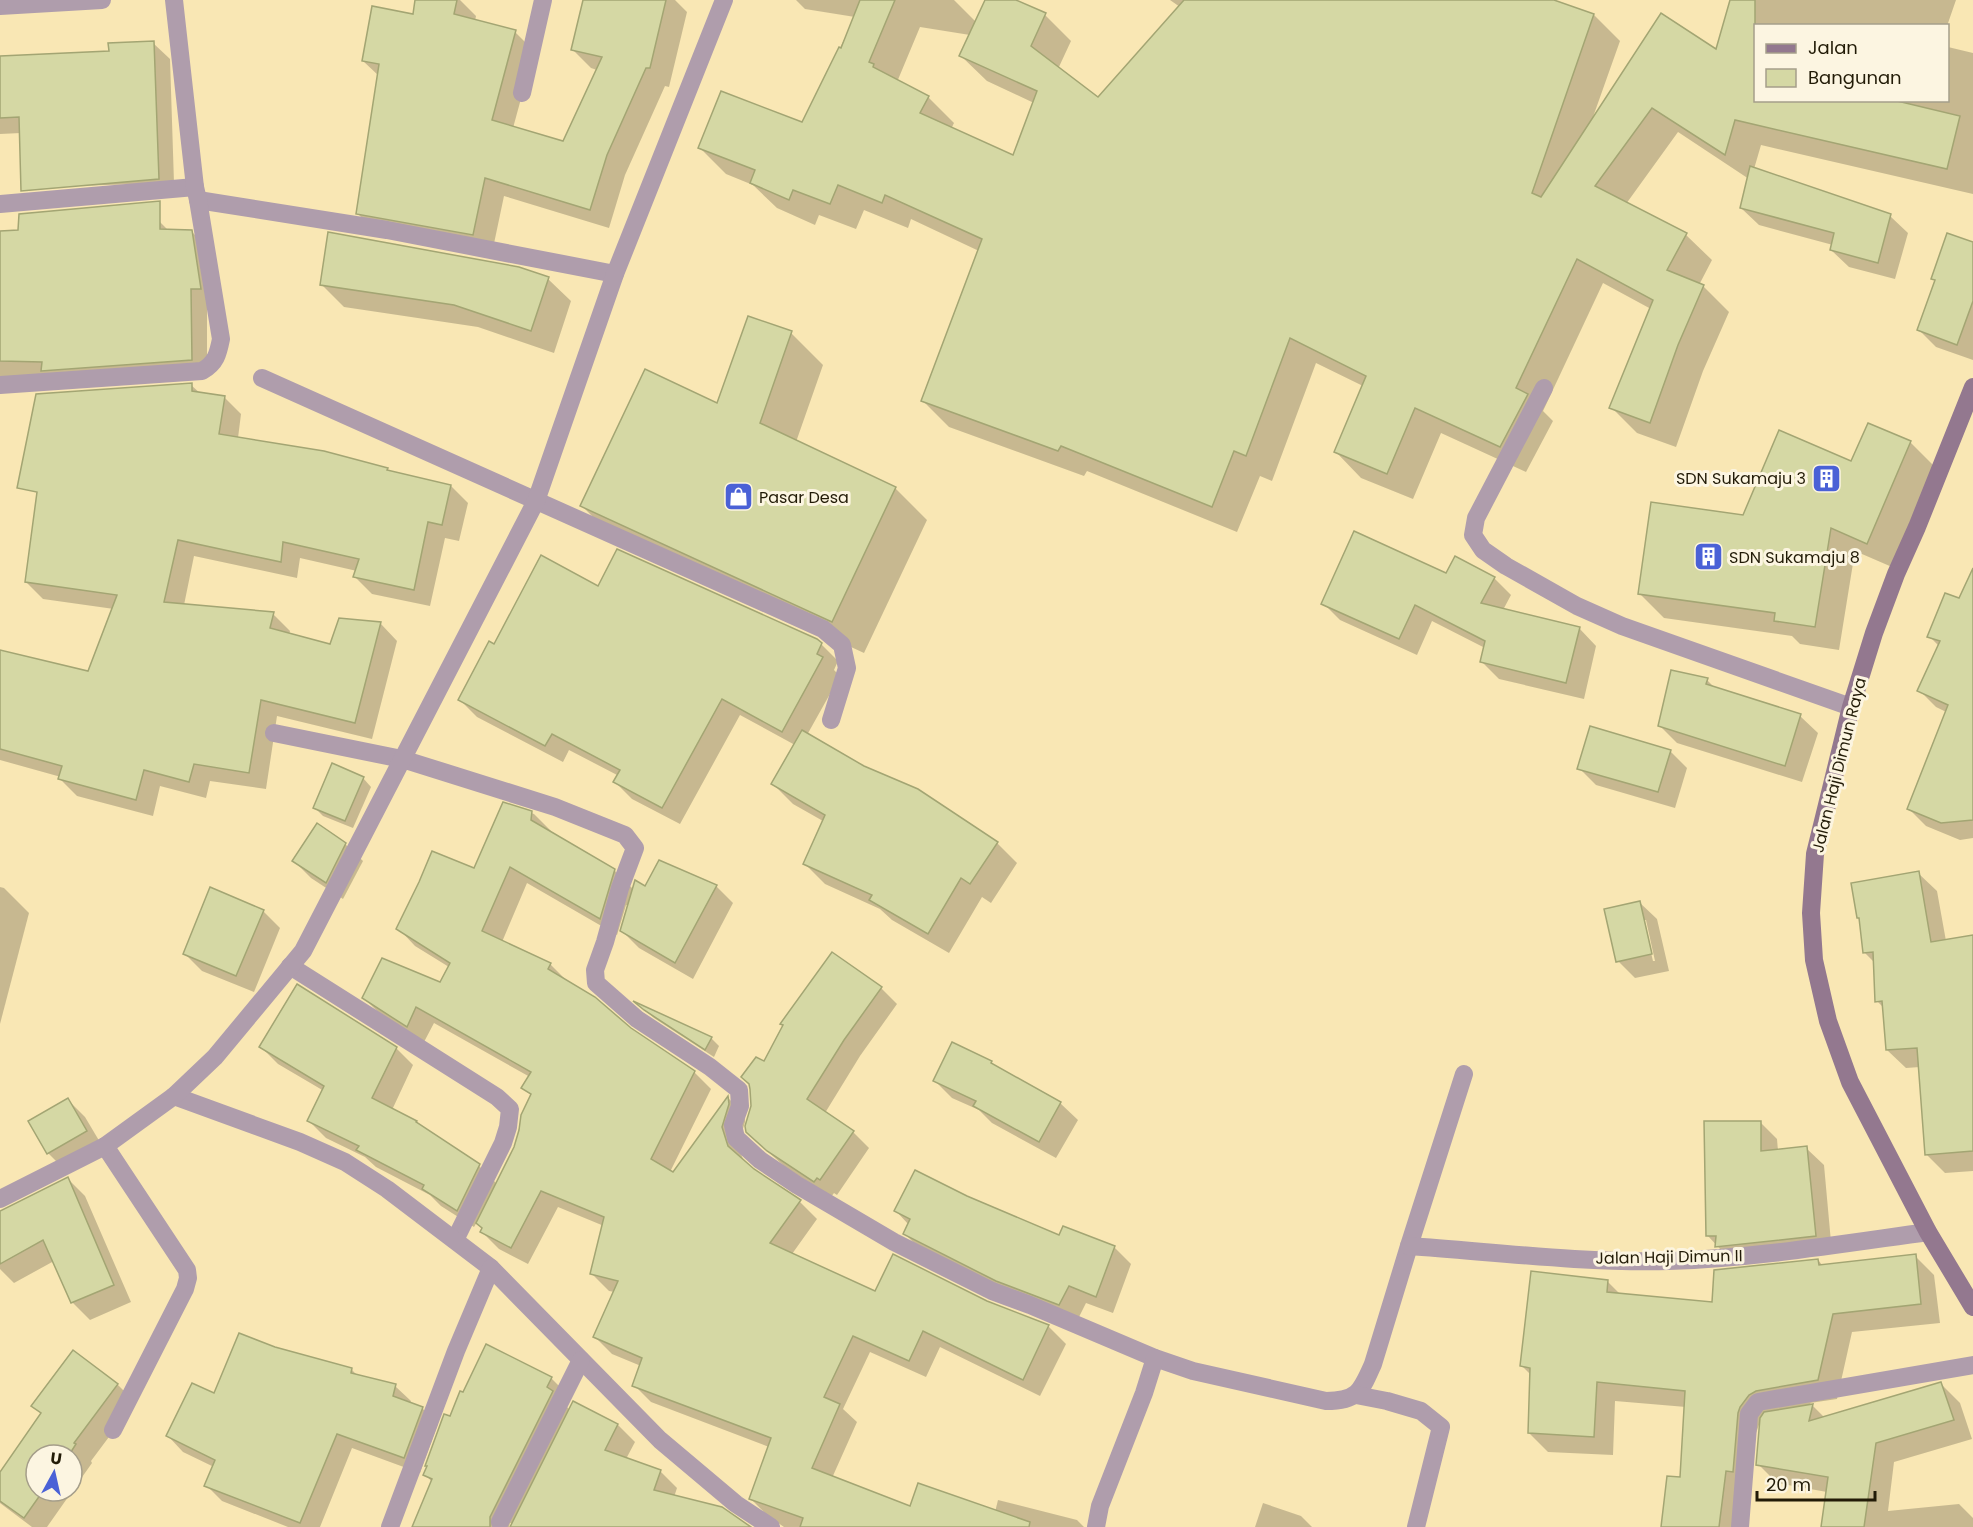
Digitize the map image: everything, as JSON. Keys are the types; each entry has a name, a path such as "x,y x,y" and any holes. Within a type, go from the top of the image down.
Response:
{"street":[{"path":"0,6 102,0"},
{"path":"0,385 202,371 211,366 218,356 221,339 196,194 174,0"},
{"path":"522,93 543,0"},
{"path":"0,1198 105,1146 174,1096 215,1057 303,951 536,501 615,274 724,0"},
{"path":"0,204 196,194 615,274"},
{"path":"262,378 823,629 842,645 847,668 831,720"},
{"name":"Jalan Haji Dimun Raya","path":"1973,387 1896,574 1874,633 1851,707 1815,854 1811,913 1815,960 1828,1021 1850,1082 1928,1232 1973,1307"},
{"path":"1544,388 1476,518 1473,535 1483,550 1506,566 1577,606 1622,626 1851,707"},
{"path":"274,733 402,759 555,807 625,835 635,848 595,970 596,983 637,1019 739,1089 740,1106 733,1125 736,1138 760,1160 894,1242 992,1291 1155,1358 1193,1371 1326,1401 1344,1401 1356,1395 1374,1364 1464,1074"},
{"path":"290,966 507,1104 510,1116 503,1143 455,1240"},
{"path":"174,1096 300,1142 345,1162 387,1189 491,1268 660,1440 736,1504 771,1527"},
{"path":"105,1146 186,1270 188,1278 185,1289 113,1430"},
{"name":"Jalan Haji Dimun II","path":"1409,1246 1612,1260 1667,1261 1737,1258 1928,1232"},
{"path":"390,1527 456,1351 491,1268"},
{"path":"1096,1527 1100,1506 1144,1393 1155,1358"},
{"path":"500,1522 581,1360"},
{"path":"1740,1527 1749,1414 1758,1402 1973,1365"},
{"path":"1356,1395 1421,1411 1441,1426 1416,1527"}],"building":[{"path":"415,0 457,0 454,14 516,30 492,120 563,141 602,57 571,50 583,0 666,0 650,68 646,68 607,155 590,210 485,178 473,235 356,214 379,64 362,61 372,6 413,14"},
{"path":"860,0 895,0 869,62 874,64 873,67 929,96 920,113 1013,155 1037,91 959,56 985,0 1016,0 1046,13 1031,46 1098,97 1184,0 1554,0 1594,14 1532,193 1541,197 1661,13 1716,49 1730,0 1755,0 1754,102 1901,102 1960,116 1947,169 1735,120 1725,155 1652,108 1595,186 1687,233 1667,270 1704,285 1678,345 1650,423 1609,408 1653,300 1577,259 1516,388 1528,394 1500,447 1415,408 1387,474 1334,452 1366,376 1290,338 1246,456 1234,451 1212,507 1061,446 1058,451 921,401 982,239 885,195 882,203 838,185 830,204 793,190 789,200 750,183 755,170 698,148 721,91 802,122 839,47 841,48"},
{"path":"154,41 159,179 21,191 19,117 0,118 0,56 109,51 108,43"},
{"path":"1750,166 1891,214 1878,263 1830,250 1834,233 1740,208"},
{"path":"160,201 160,229 192,230 201,289 191,289 192,360 41,371 42,362 0,361 0,231 18,230 19,214"},
{"path":"328,232 519,267 549,277 531,331 454,305 320,285"},
{"path":"1947,233 1973,242 1973,301 1957,345 1917,330 1935,280 1931,279"},
{"name":"Pasar Desa","path":"748,316 792,331 760,423 896,487 832,622 580,506 645,369 717,403"},
{"path":"192,383 192,391 225,396 219,434 324,451 388,468 387,470 451,485 442,525 428,522 414,590 353,577 359,559 283,542 281,562 178,540 164,602 274,612 270,628 330,644 339,618 381,622 355,723 261,700 249,773 194,764 189,782 144,770 136,800 58,779 62,766 0,749 0,650 88,671 117,595 25,582 37,492 17,488 36,394"},
{"path":"1868,423 1911,441 1867,544 1831,528 1815,627 1774,621 1775,613 1638,594 1651,502 1743,515 1779,430 1851,461"},
{"path":"1354,531 1446,573 1455,556 1495,577 1481,603 1580,627 1566,683 1480,662 1485,641 1415,605 1399,639 1321,604"},
{"path":"617,549 822,643 817,654 823,657 782,732 722,699 662,808 613,782 620,770 552,734 545,746 458,700 489,641 494,644 541,555 598,586"},
{"path":"1973,568 1973,820 1941,823 1907,809 1948,705 1917,691 1940,641 1927,637 1945,593 1959,598"},
{"path":"1671,670 1708,678 1706,684 1801,714 1785,766 1658,726"},
{"path":"1590,726 1671,750 1658,792 1577,769"},
{"path":"802,730 864,766 918,789 998,842 970,884 961,878 928,934 869,900 872,895 803,864 825,815 771,784"},
{"path":"332,763 364,777 345,821 313,808"},
{"path":"503,802 532,811 531,820 615,869 600,919 510,867 482,931 551,963 548,969 595,997 631,1028 695,1071 651,1159 673,1172 728,1096 729,1104 722,1127 728,1146 754,1169 801,1200 770,1243 875,1291 893,1254 987,1301 1049,1325 1023,1380 923,1331 909,1361 853,1336 824,1397 840,1404 812,1468 910,1506 918,1483 1030,1522 1029,1527 800,1527 803,1518 749,1499 771,1438 632,1386 642,1358 593,1337 618,1281 590,1274 604,1217 541,1191 511,1248 480,1232 482,1228 476,1223 514,1147 521,1115 531,1094 521,1088 531,1072 416,1007 407,1027 362,998 382,958 440,982 450,963 396,929 432,851 474,868"},
{"path":"317,823 346,843 326,883 292,861"},
{"path":"659,860 717,885 675,963 620,931 635,880 645,886"},
{"path":"1919,871 1931,942 1973,935 1973,1151 1925,1155 1917,1048 1886,1050 1882,1001 1875,1002 1873,952 1863,953 1859,918 1857,918 1851,883"},
{"path":"210,887 264,910 236,976 183,954"},
{"path":"1640,901 1652,954 1616,962 1604,909"},
{"path":"832,952 882,987 844,1040 807,1099 854,1131 820,1180 817,1178 814,1182 767,1151 746,1132 745,1126 751,1106 750,1089 749,1084 741,1077 756,1057 764,1061 783,1025 780,1024"},
{"path":"297,984 397,1047 372,1098 417,1121 480,1164 457,1211 422,1189 424,1185 356,1150 359,1146 307,1121 324,1086 259,1047"},
{"path":"633,1001 712,1037 705,1050 644,1010"},
{"path":"952,1042 992,1061 991,1063 1061,1102 1039,1142 973,1106 976,1101 933,1081"},
{"path":"68,1098 87,1131 47,1154 28,1121"},
{"path":"1704,1121 1761,1121 1761,1151 1807,1146 1816,1236 1715,1247 1716,1236 1706,1236"},
{"path":"915,1170 967,1196 1059,1235 1063,1226 1115,1246 1096,1297 1069,1286 1059,1305 996,1281 903,1234 910,1219 894,1211"},
{"path":"68,1177 114,1285 71,1303 43,1240 0,1264 0,1211"},
{"path":"1916,1254 1921,1304 1833,1314 1818,1380 1756,1391 1749,1395 1740,1407 1733,1472 1726,1471 1719,1527 1661,1527 1667,1476 1680,1477 1685,1391 1597,1382 1594,1437 1528,1433 1530,1368 1520,1366 1531,1271 1608,1280 1607,1292 1712,1302 1714,1270 1818,1259 1819,1265"},
{"path":"239,1333 275,1347 352,1368 351,1373 396,1384 393,1396 423,1407 404,1458 337,1434 300,1523 204,1486 215,1460 166,1436 192,1383 214,1393"},
{"path":"486,1344 552,1377 547,1387 553,1391 490,1517 490,1527 412,1527 432,1479 423,1475 444,1414 450,1416 460,1391 463,1392"},
{"path":"73,1350 118,1384 74,1443 24,1443 24,1503 35,1503 24,1518 0,1501 0,1472 41,1413 31,1406"},
{"path":"1941,1382 1954,1420 1876,1443 1864,1527 1821,1527 1828,1477 1756,1465 1760,1418 1764,1412 1813,1404 1809,1421"},
{"path":"573,1401 618,1424 605,1450 661,1470 654,1490 722,1507 751,1527 510,1527"}],"place":[{"name":"SDN Sukamaju 3","path":"1827,478"},
{"name":"Pasar Desa","path":"738,497"},
{"name":"SDN Sukamaju 8","path":"1708,557"}]}
